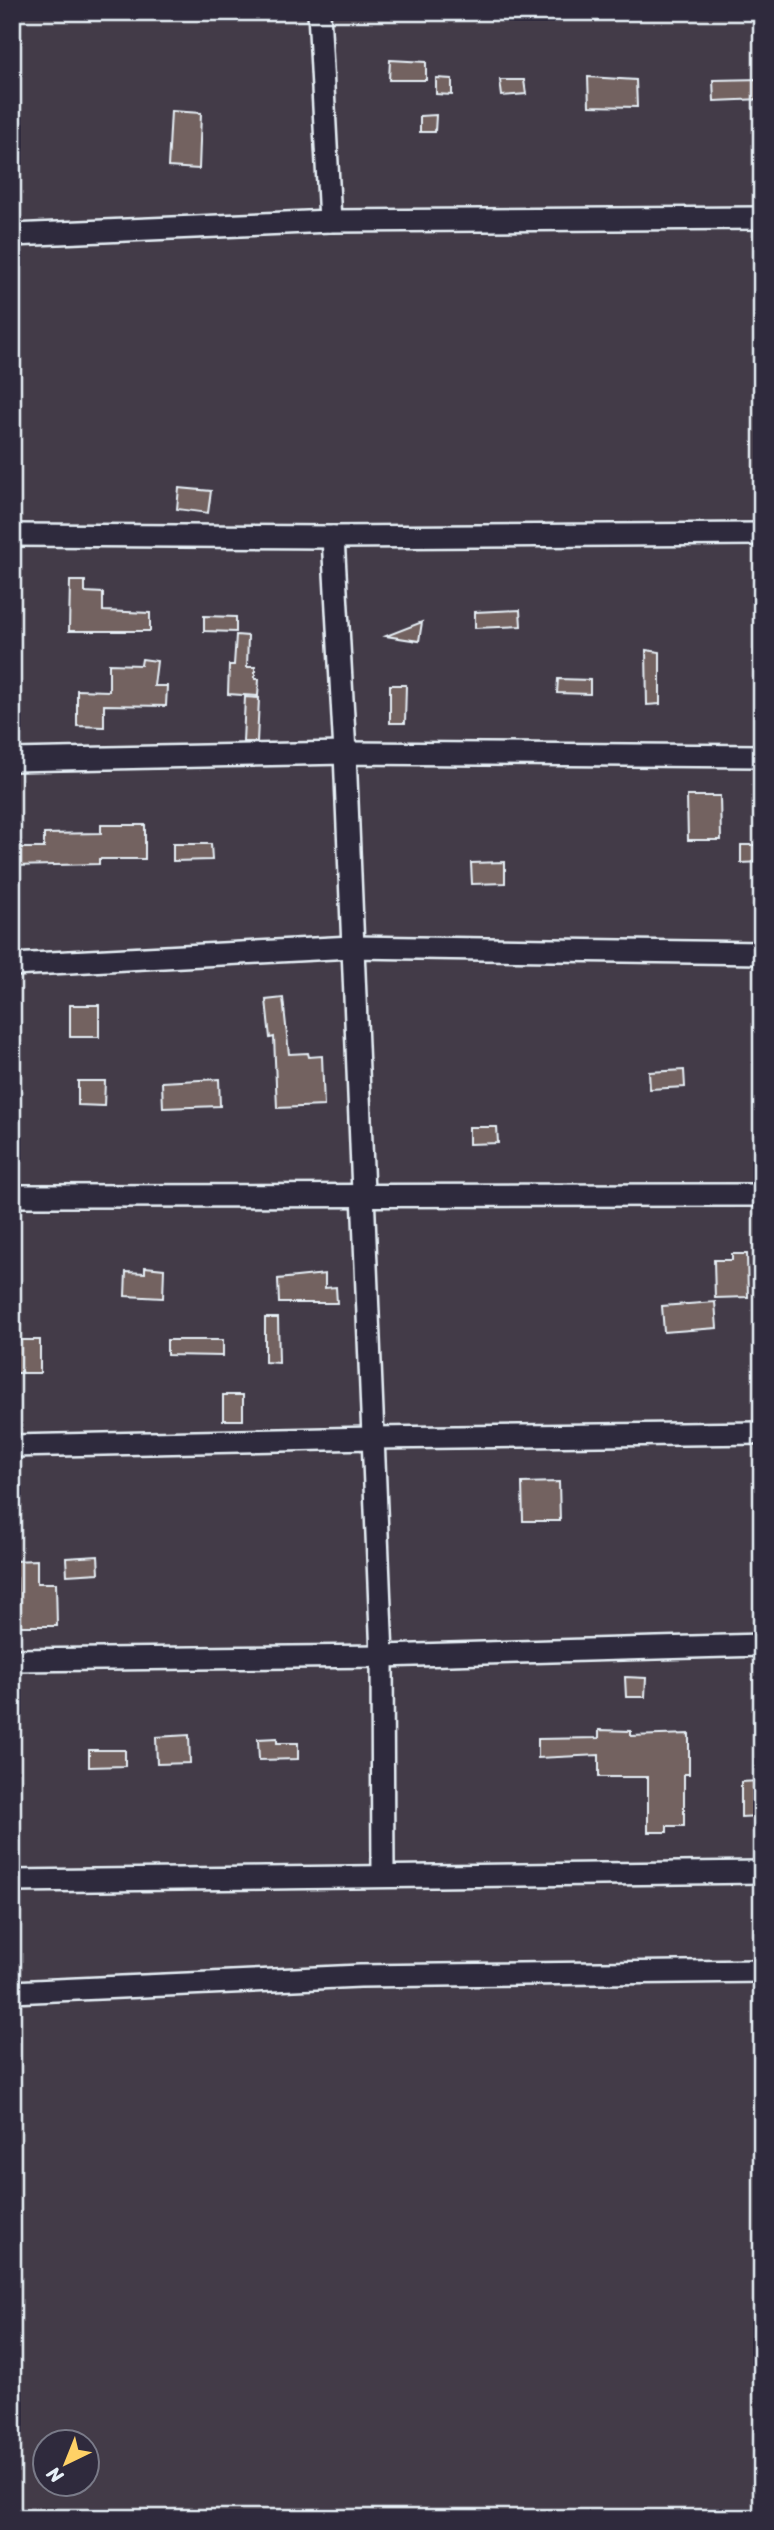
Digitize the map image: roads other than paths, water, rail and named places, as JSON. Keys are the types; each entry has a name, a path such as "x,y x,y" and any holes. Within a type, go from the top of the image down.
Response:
{"street":[{"path":"319,12 330,221"},
{"path":"12,235 330,221 762,218"},
{"path":"12,535 333,537 762,534"},
{"path":"333,537 345,753 382,1656 383,1876"},
{"path":"12,760 345,753 762,756"},
{"path":"12,965 352,947 762,953"},
{"path":"12,1196 762,1195"},
{"path":"12,1446 762,1433"},
{"path":"12,1660 382,1656 762,1644"},
{"path":"12,1881 762,1872"},
{"path":"12,1992 360,1976 762,1971"}]}
